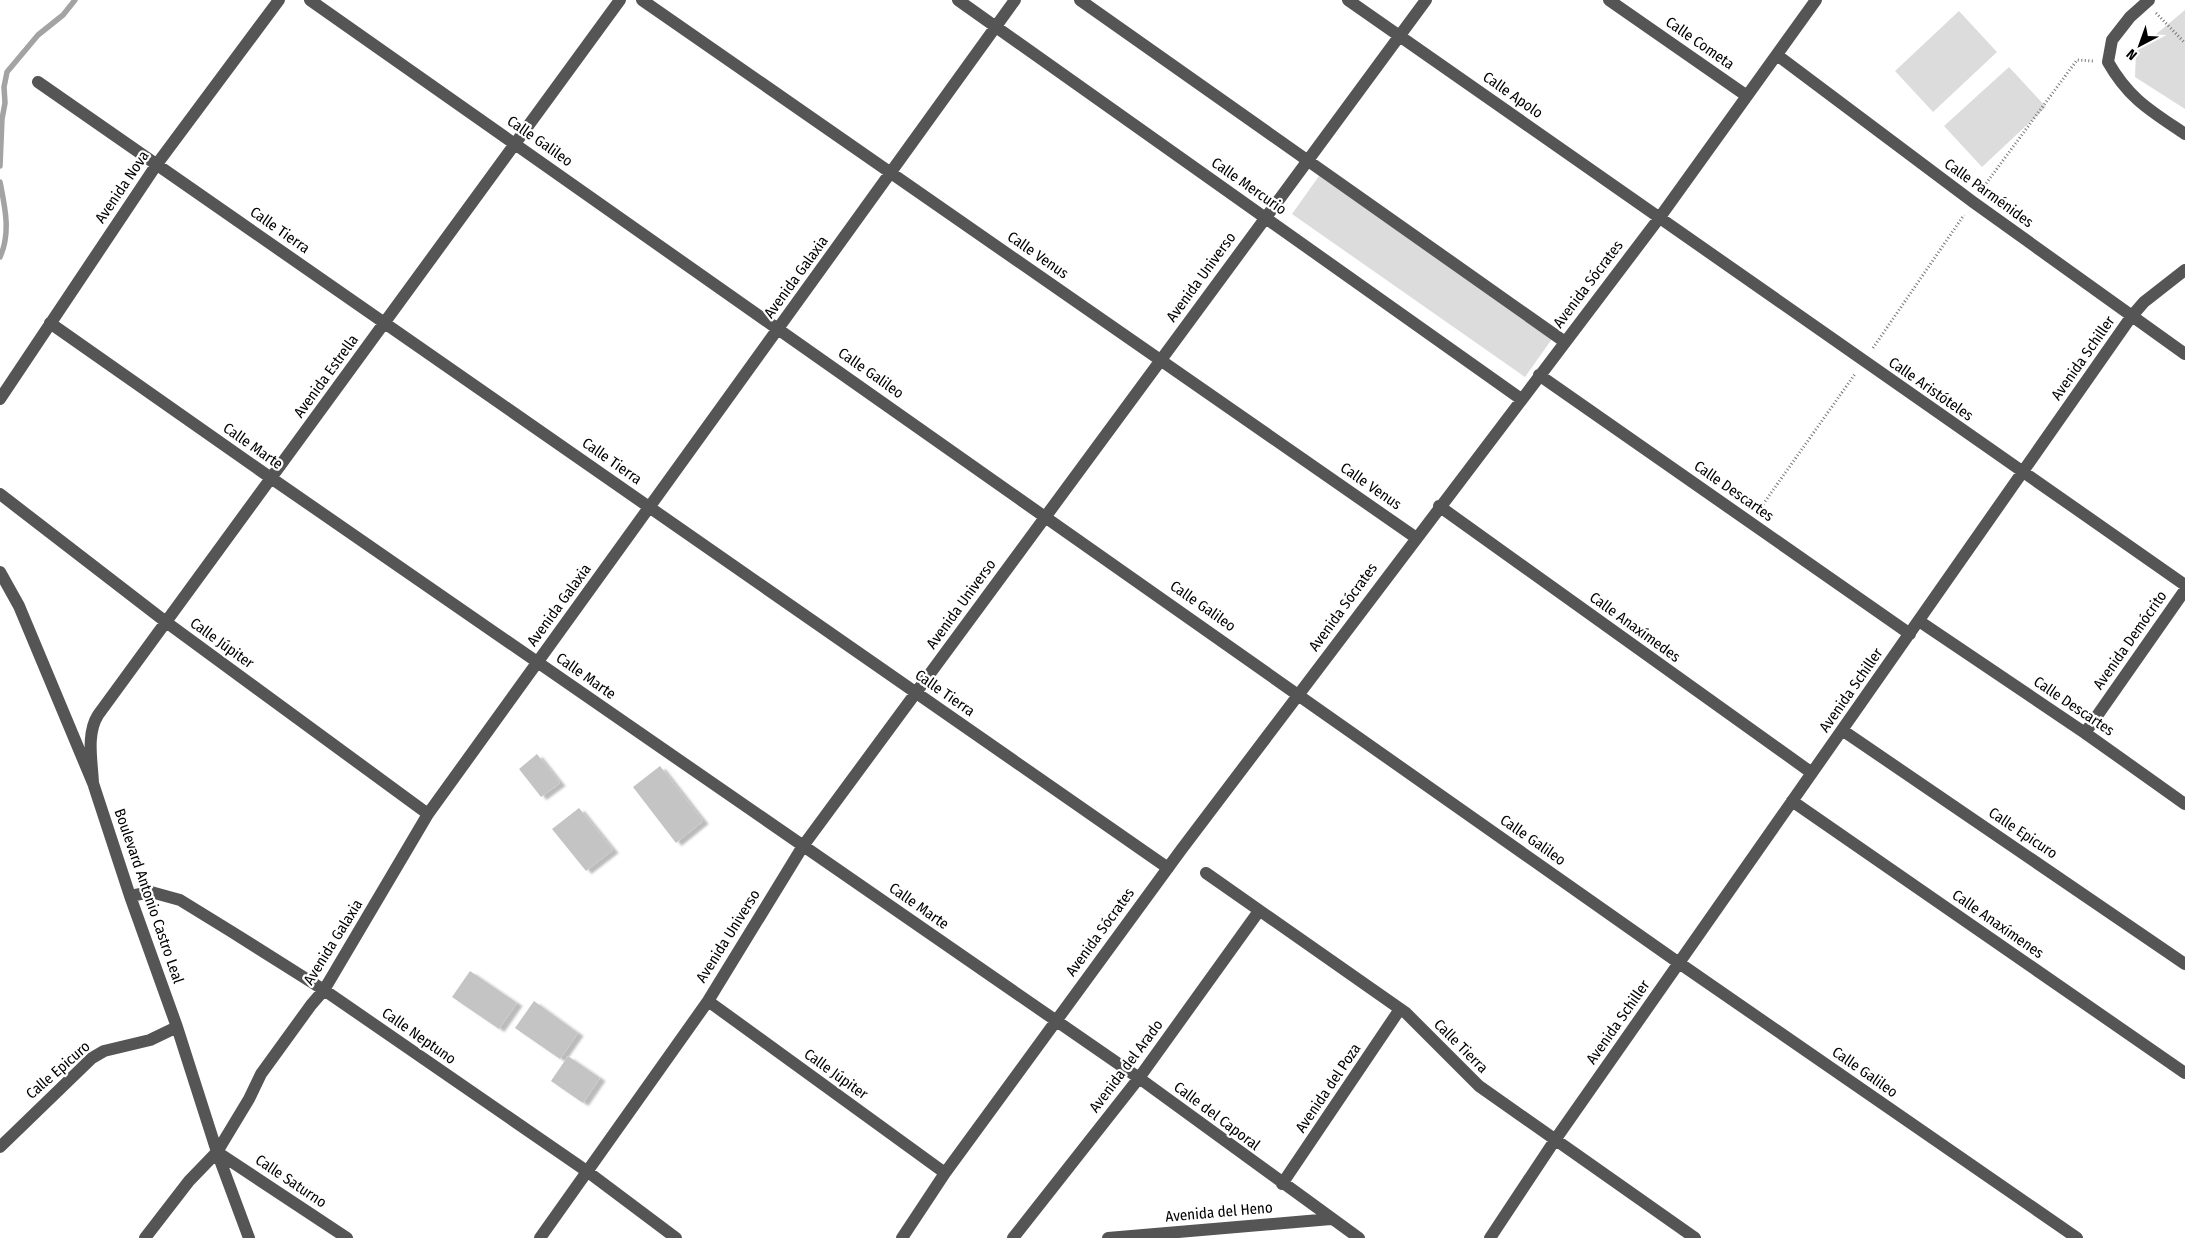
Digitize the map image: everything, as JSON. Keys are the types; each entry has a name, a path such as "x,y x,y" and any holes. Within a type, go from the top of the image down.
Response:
{"street":[{"name":"Avenida Nova","path":"0,399 157,164 278,0"},
{"name":"Calle Galileo","path":"310,0 1679,963 2077,1238"},
{"name":"Avenida Estrella","path":"93,783 91,744 93,723 620,0"},
{"name":"Calle Venus","path":"642,0 1415,537"},
{"name":"Calle Mercurio","path":"958,0 1520,399"},
{"name":"Avenida Galaxia","path":"145,1238 189,1181 217,1152 249,1099 261,1074 311,1004 324,990 428,814 1015,0"},
{"path":"1080,0 1565,342"},
{"name":"Calle Apolo","path":"1348,0 1660,217"},
{"name":"Avenida Universo","path":"540,1238 708,1001 803,846 1426,0"},
{"name":"Calle Cometa","path":"1609,0 1747,96"},
{"name":"Avenida Sócrates","path":"902,1238 945,1173 1055,1020 1415,537 1660,217 1816,0"},
{"path":"2146,1 2112,40 2108,62 2118,81 2138,103 2185,134"},
{"name":"Calle Parménides","path":"1777,55 1973,202 2185,354"},
{"name":"Calle Tierra","path":"38,82 1168,868"},
{"name":"Calle Aristóteles","path":"1660,217 2022,473 2185,585"},
{"name":"Avenida Schiller","path":"1490,1238 1555,1140 2132,317 2144,302 2185,270"},
{"name":"Calle Marte","path":"50,323 1055,1020"},
{"name":"Calle Descartes","path":"1539,375 1910,634"},
{"name":"Calle Júpiter","path":"0,494 166,622 428,814"},
{"name":"Calle Anaxímedes","path":"1439,506 1812,773"},
{"name":"Boulevard Antonio Castro Leal","path":"0,572 19,606 93,783 130,896 177,1027 217,1152 249,1238"},
{"name":"Avenida Demócrito","path":"2085,733 2185,590"},
{"name":"Calle Descartes","path":"1918,621 2085,733 2185,804"},
{"name":"Calle Epicuro","path":"1842,730 2185,964"},
{"name":"Calle Anaxímenes","path":"1792,801 2185,1073"},
{"name":"Calle Tierra","path":"1206,873 1400,1009 1479,1086 1695,1238"},
{"name":"Calle Neptuno","path":"130,896 151,892 180,900 324,990 588,1172 676,1238"},
{"name":"Avenida del Arado","path":"1013,1238 1139,1078 1259,911"},
{"name":"Calle Júpiter","path":"708,1001 945,1173"},
{"name":"Avenida del Poza","path":"1282,1184 1400,1009"},
{"name":"Calle del Caporal","path":"1055,1020 1139,1078 1282,1184 1359,1238"},
{"name":"Calle Epicuro","path":"0,1147 92,1058 104,1051 150,1040 177,1027"},
{"name":"Calle Saturno","path":"217,1152 347,1238"},
{"name":"Avenida del Heno","path":"1108,1238 1332,1218"}],"path":[{"path":"2146,1 2185,43"},
{"path":"1750,522 1973,202 2077,60 2108,62"}],"shaded area":[{"path":"2185,10 2185,109 2135,77 2136,51"},
{"path":"1959,11 1997,52 1933,112 1895,71"},
{"path":"2009,67 2046,107 1982,167 1944,126"},
{"path":"1319,176 1552,339 1525,377 1292,214"}],"building":[{"path":"537,754 560,783 541,797 519,769"},
{"path":"660,766 703,821 676,843 633,787"},
{"path":"579,808 613,850 586,871 552,829"},
{"path":"470,971 517,1003 499,1029 452,997"},
{"path":"534,1001 578,1033 560,1059 515,1028"},
{"path":"568,1056 600,1078 583,1103 551,1081"}],"waterway":[{"path":"0,166 2,119 5,103 4,87 7,72 38,35 63,15 75,0"},
{"path":"0,182 6,229 0,257"}]}
